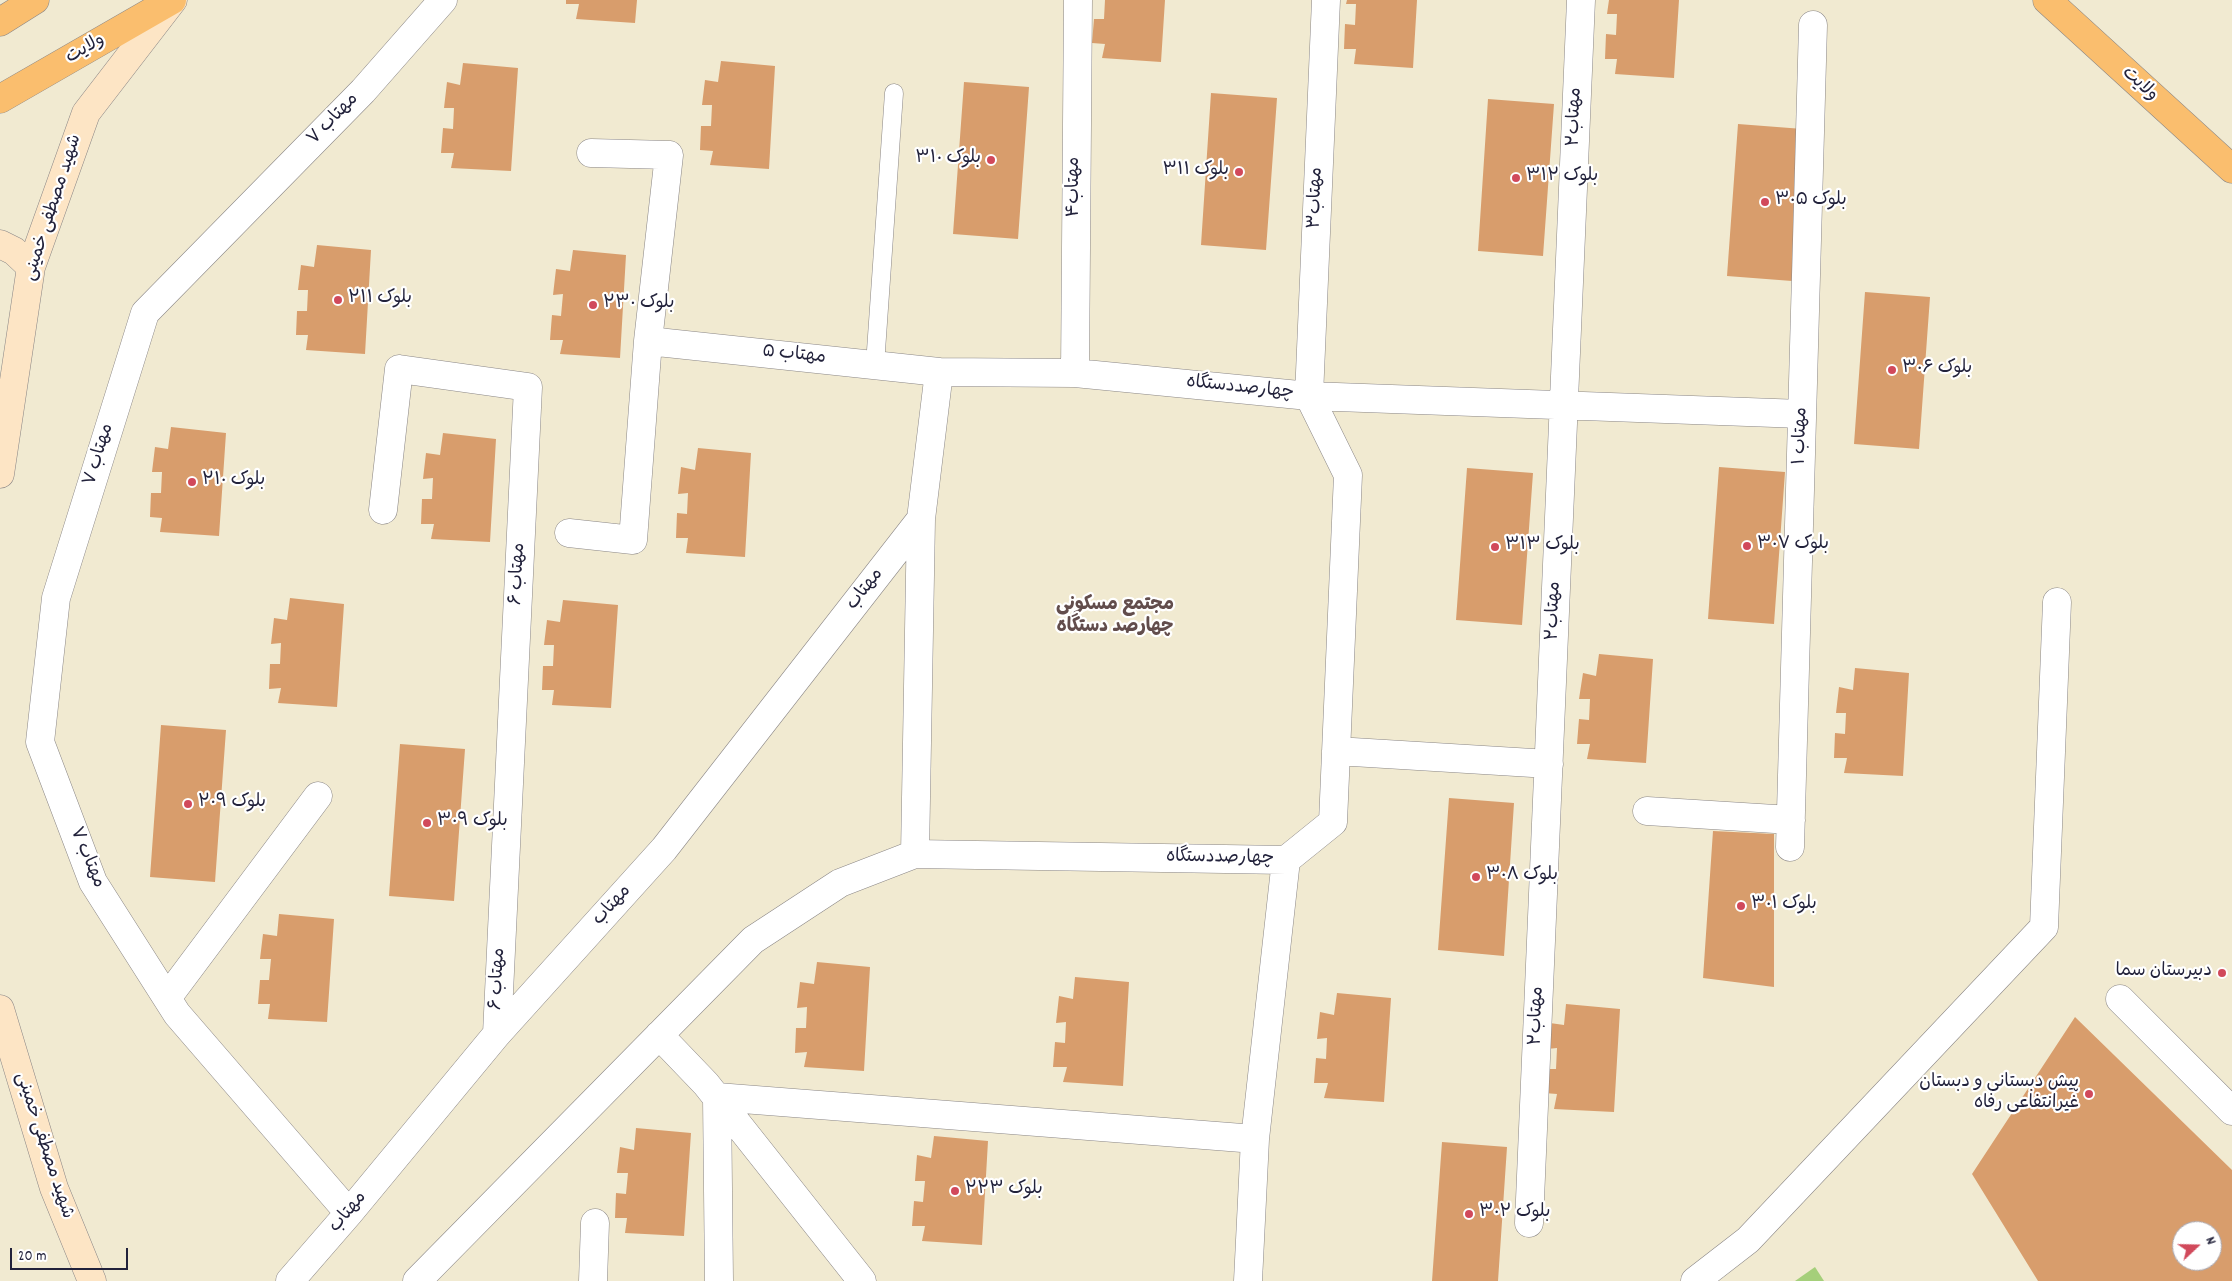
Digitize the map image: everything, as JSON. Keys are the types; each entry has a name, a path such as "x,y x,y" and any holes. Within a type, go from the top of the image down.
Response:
{"main road":[{"path":"0,22 35,0"},
{"name":"ولایت","path":"0,99 172,0"},
{"name":"شهید مصطفی خمینی","path":"0,474 31,267 86,113 172,0"},
{"name":"ولایت","path":"2047,0 2232,169"},
{"path":"0,244 14,251 31,267"},
{"name":"شهید مصطفی خمینی","path":"0,1010 54,1188 92,1281"}],"street":[{"name":"مهتاب ۷","path":"349,1213 177,1014 93,882 40,742 56,598 145,313 363,91 443,0"},
{"name":"مهتاب۴","path":"1075,373 1078,0"},
{"name":"مهتاب۳","path":"1309,396 1326,0"},
{"name":"مهتاب۲","path":"1529,1223 1581,0"},
{"name":"مهتاب ۱","path":"1790,847 1813,26"},
{"path":"569,533 633,540 648,341 669,155 591,153"},
{"name":"مهتاب ۵","path":"648,341 939,372"},
{"name":"مهتاب ۶","path":"383,510 399,369 528,387 496,1034"},
{"path":"417,1281 753,940 840,884 915,854 921,519 939,372"},
{"name":"چهارصددستگاه","path":"915,854 1286,860 1333,822 1348,475 1309,396 1075,373 939,372"},
{"path":"1309,396 1802,414"},
{"name":"مهتاب","path":"290,1281 349,1213 496,1034 664,848 921,519"},
{"path":"1695,1281 1748,1240 2044,927 2057,602"},
{"path":"1336,751 1549,764"},
{"path":"167,998 318,796"},
{"path":"1647,811 1791,820"},
{"path":"1248,1281 1255,1139 1286,860"},
{"path":"2120,999 2232,1111"},
{"path":"659,1035 717,1097 862,1281"},
{"path":"717,1097 1255,1139"},
{"path":"717,1097 719,1281"},
{"path":"593,1281 595,1223"}],"lane":[{"path":"875,365 894,93"}],"green space":[{"path":"1815,1267 1824,1281 1795,1281"}],"building":[{"path":"566,0 637,0 635,23 576,19 579,4 566,4"},
{"path":"1105,0 1165,0 1161,62 1102,58 1105,44 1092,43 1094,19 1104,19"},
{"path":"1347,0 1417,0 1413,68 1354,64 1356,49 1344,49 1345,24 1355,25 1356,4 1346,4"},
{"path":"1609,0 1679,0 1674,78 1615,74 1617,59 1605,59 1606,34 1616,35 1617,14 1607,14"},
{"path":"721,61 775,66 769,169 710,165 713,151 700,150 701,126 711,126 712,105 702,105 705,80 718,82"},
{"path":"463,63 518,68 511,171 451,168 454,153 441,153 443,128 453,129 454,108 444,108 447,82 460,85"},
{"name":"بلوک ۳۱۰","path":"964,82 1029,87 1018,239 953,234"},
{"name":"بلوک ۳۱۱","path":"1211,93 1277,98 1266,250 1201,245"},
{"name":"بلوک ۳۱۲","path":"1488,99 1554,104 1543,256 1478,251"},
{"name":"بلوک ۳۰۵","path":"1738,124 1803,129 1792,281 1727,276"},
{"name":"بلوک ۲۱۱","path":"317,245 371,250 365,354 306,350 308,335 296,335 297,311 307,311 308,290 298,290 301,265 314,267"},
{"name":"بلوک ۲۳۰","path":"573,250 626,255 620,358 560,354 563,340 550,340 552,315 561,316 563,294 553,295 556,269 570,271"},
{"name":"بلوک ۳۰۶","path":"1865,292 1930,297 1919,449 1854,444"},
{"name":"بلوک ۲۱۰","path":"171,427 226,433 219,536 160,532 162,518 150,517 151,493 161,493 162,472 152,472 155,447 168,449"},
{"path":"443,433 496,439 490,542 431,539 434,524 421,524 422,499 432,499 433,478 423,479 426,453 440,455"},
{"path":"698,448 751,453 745,557 686,553 688,538 676,538 677,513 687,514 688,493 678,494 681,467 695,470"},
{"name":"بلوک ۳۰۷","path":"1719,467 1785,472 1774,624 1708,619"},
{"name":"بلوک ۳۱۳","path":"1467,468 1533,473 1522,625 1456,620"},
{"path":"290,598 344,604 337,707 278,703 281,688 269,689 270,664 280,664 281,643 271,644 274,618 287,620"},
{"path":"563,600 618,605 611,708 552,705 554,690 542,690 543,666 553,666 554,645 544,645 547,620 560,622"},
{"path":"1599,654 1653,659 1646,763 1587,759 1590,744 1577,744 1579,719 1589,720 1590,699 1579,699 1583,673 1596,676"},
{"path":"1855,668 1909,673 1903,776 1844,773 1847,758 1834,758 1835,733 1845,734 1846,713 1836,713 1839,687 1853,690"},
{"name":"بلوک ۲۰۹","path":"161,725 226,730 215,882 150,877"},
{"name":"بلوک ۳۰۹","path":"400,744 465,749 454,901 389,896"},
{"name":"بلوک ۳۰۸","path":"1449,798 1514,803 1504,956 1438,950"},
{"name":"بلوک ۳۰۱","path":"1713,831 1774,834 1774,987 1703,978"},
{"path":"279,914 334,919 327,1022 268,1019 270,1004 258,1004 260,980 269,980 271,959 260,959 263,934 277,936"},
{"path":"817,962 870,967 864,1071 804,1067 807,1052 795,1053 796,1028 806,1028 807,1007 797,1008 800,982 814,984"},
{"path":"1075,977 1129,982 1123,1086 1063,1082 1067,1067 1053,1067 1055,1042 1065,1043 1066,1022 1056,1023 1059,996 1073,999"},
{"path":"1337,993 1391,998 1384,1102 1324,1098 1328,1083 1314,1083 1316,1058 1326,1059 1327,1038 1317,1039 1320,1012 1334,1015"},
{"path":"1566,1004 1620,1009 1614,1112 1554,1109 1557,1094 1544,1093 1546,1069 1556,1069 1557,1048 1547,1049 1550,1023 1564,1025"},
{"name":"پیش دبستانی و دبستان غیرانتفاعی رفاه","path":"2075,1017 2232,1170 2232,1281 2038,1281 1972,1174"},
{"path":"636,1128 691,1133 684,1236 625,1233 627,1218 615,1218 616,1193 626,1194 628,1173 617,1173 620,1147 634,1150"},
{"name":"بلوک ۲۲۳","path":"934,1136 988,1141 982,1245 922,1241 925,1226 912,1226 914,1201 923,1202 925,1181 915,1181 917,1155 931,1158"},
{"name":"بلوک ۳۰۲","path":"1442,1142 1507,1147 1498,1281 1432,1281"}],"place":[{"name":"بلوک ۳۱۰","path":"991,160"},
{"name":"بلوک ۳۱۱","path":"1239,172"},
{"name":"بلوک ۳۱۲","path":"1516,178"},
{"name":"بلوک ۳۰۵","path":"1765,202"},
{"name":"بلوک ۲۱۱","path":"338,300"},
{"name":"بلوک ۲۳۰","path":"593,305"},
{"name":"بلوک ۳۰۶","path":"1892,370"},
{"name":"بلوک ۲۱۰","path":"192,482"},
{"name":"بلوک ۳۰۷","path":"1747,546"},
{"name":"بلوک ۳۱۳","path":"1495,547"},
{"name":"بلوک ۲۰۹","path":"188,804"},
{"name":"بلوک ۳۰۹","path":"427,823"},
{"name":"بلوک ۳۰۸","path":"1476,877"},
{"name":"بلوک ۳۰۱","path":"1741,906"},
{"name":"دبیرستان سما","path":"2222,973"},
{"name":"پیش دبستانی و دبستان غیرانتفاعی رفاه","path":"2089,1094"},
{"name":"بلوک ۲۲۳","path":"955,1191"},
{"name":"بلوک ۳۰۲","path":"1469,1214"}],"district":[{"name":"مجتمع مسکونی چهارصد دستگاه","path":"1115,617"}]}
